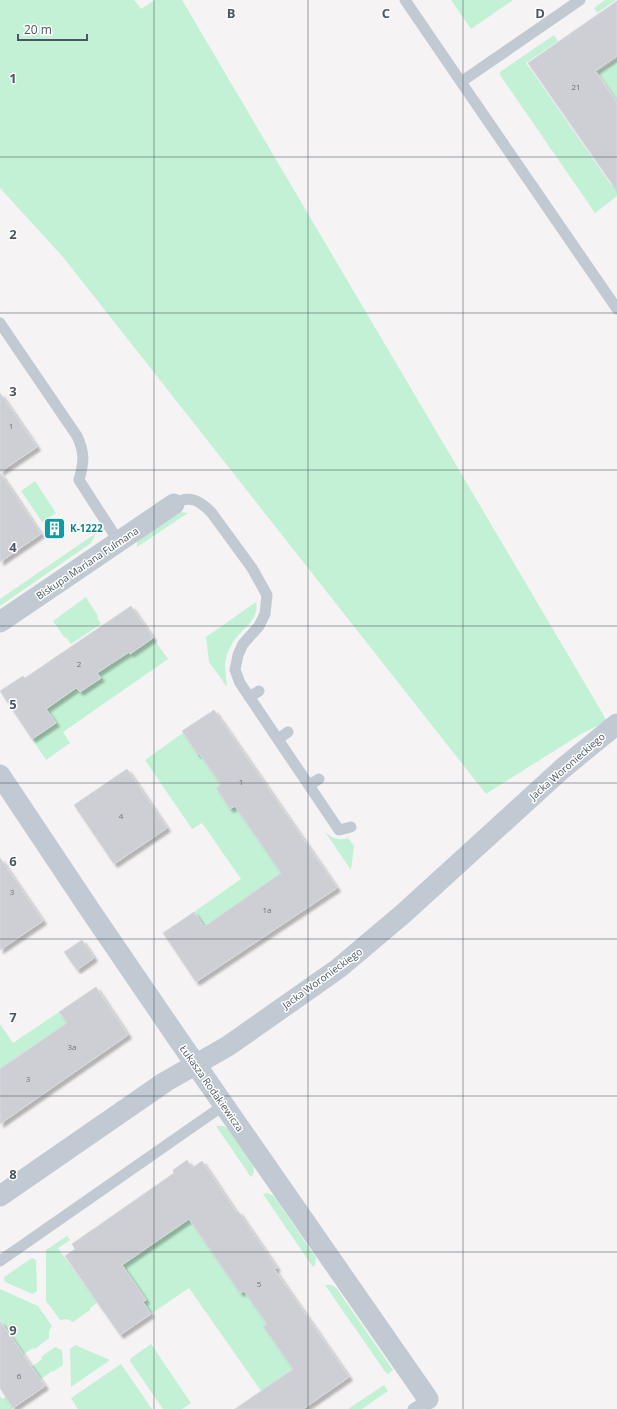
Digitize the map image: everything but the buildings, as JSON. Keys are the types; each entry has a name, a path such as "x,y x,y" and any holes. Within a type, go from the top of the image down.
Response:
{"street":[{"name":"Biskupa Mariana Fulmana","path":"0,622 174,504"},
{"name":"Jacka Woronieckiego","path":"0,1196 165,1082 228,1046 339,968 404,913 562,769 617,724"},
{"name":"Łukasza Rodakiewicza","path":"0,775 92,913 224,1105 420,1404"}],"lane":[{"path":"405,0 617,310"},
{"path":"461,82 580,0"},
{"path":"0,323 77,436 82,448 83,458 83,468 79,480 119,542"},
{"path":"174,504 185,499 194,499 204,504 252,568 267,595 265,614 259,626 243,644 238,655 235,670 240,683 249,697 339,830 351,828"},
{"path":"249,697 259,691"},
{"path":"278,739 288,732"},
{"path":"309,785 319,779"},
{"path":"0,1261 224,1105"}],"green space":[{"path":"0,0 134,0 141,9 155,0 182,0 607,721 581,734 486,794 63,257 0,188"},
{"path":"451,0 513,0 471,29"},
{"path":"605,0 616,0 597,13 594,8"},
{"path":"554,35 558,41 526,63 611,185 617,181 617,196 595,213 500,75 500,72"},
{"path":"617,59 617,100 598,72"},
{"path":"35,481 56,513 42,522 21,491"},
{"path":"179,512 188,513 137,547 137,540"},
{"path":"96,533 91,543 0,606 0,599"},
{"path":"86,597 98,616 97,618 101,624 71,644 53,621"},
{"path":"256,602 255,615 234,640 227,653 225,672 227,687 209,662 206,637"},
{"path":"153,638 168,659 63,732 70,743 46,760 32,739 56,723 46,709 76,688 80,692 100,678 97,673 129,652 130,654"},
{"path":"183,733 221,785 216,788 230,809 235,806 281,873 204,927 194,912 241,879 202,823 192,829 145,760"},
{"path":"325,832 336,838 348,838 354,846 351,870"},
{"path":"59,1012 67,1023 0,1069 0,1024 13,1043"},
{"path":"216,1126 224,1126 228,1129 253,1166 254,1172 251,1177"},
{"path":"267,1193 274,1196 316,1258 315,1265 313,1267 263,1194"},
{"path":"190,1212 201,1236 240,1293 244,1291 267,1324 264,1327 283,1355 296,1366 261,1391 189,1288 151,1314 143,1302 146,1300 133,1281 116,1263"},
{"path":"67,1236 70,1240 58,1248 97,1303 73,1322 67,1319 60,1320 46,1301 46,1250"},
{"path":"32,1258 36,1260 37,1291 33,1294 5,1282 4,1277"},
{"path":"325,1285 332,1285 337,1289 393,1370 388,1374 386,1373"},
{"path":"0,1289 38,1306 52,1326 49,1331 49,1338 35,1349 33,1348 24,1354 0,1320"},
{"path":"151,1344 191,1403 182,1409 163,1409 130,1361 131,1358"},
{"path":"75,1345 110,1360 71,1387 70,1349"},
{"path":"55,1347 62,1350 63,1365 41,1379 32,1367 42,1359 41,1357"},
{"path":"121,1364 152,1409 78,1409 71,1398"},
{"path":"384,1385 388,1391 362,1409 348,1409"},
{"path":"0,1396 2,1399 6,1397 13,1408 12,1409 0,1409"}],"place":[{"name":"K-1222","path":"54,528"}]}
